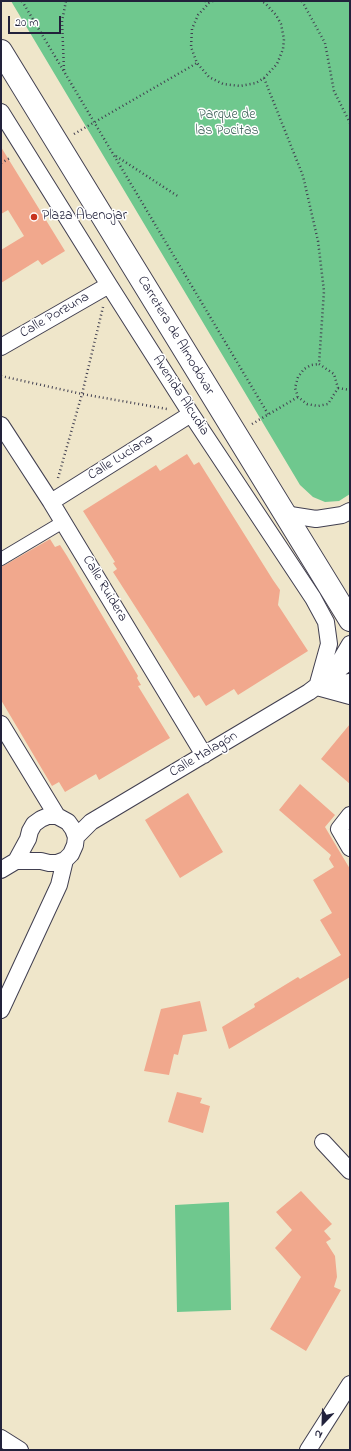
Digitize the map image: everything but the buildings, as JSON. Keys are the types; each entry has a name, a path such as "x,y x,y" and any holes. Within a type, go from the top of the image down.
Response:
{"main road":[{"name":"Carretera de Almodóvar","path":"1,52 350,620"}],"street":[{"name":"Avenida Alcudia","path":"1,112 191,414 313,598 326,622 330,644 316,687"},
{"name":"Calle Porzuna","path":"1,348 109,285"},
{"name":"Calle Luciana","path":"51,502 191,414"},
{"name":"Calle Ruidera","path":"1,425 51,502 204,755"},
{"path":"284,514 316,519 342,515 350,511"},
{"path":"1,559 63,522"},
{"name":"Calle Malagón","path":"316,687 340,661 350,644"},
{"name":"Calle Malagón","path":"316,687 350,661"},
{"name":"Calle Malagón","path":"1,1010 59,885 65,860 71,854 75,845 76,837 91,822 316,687 350,669"},
{"name":"Calle Malagón","path":"316,687 350,682"},
{"path":"316,687 350,696"},
{"path":"1,724 44,794 62,819 73,829 76,837"},
{"path":"41,819 44,794"},
{"path":"350,815 339,829 350,848"},
{"path":"1,870 16,861 28,839 32,827 41,819 48,816 91,822"},
{"path":"28,839 29,847 33,854 45,862 59,885"},
{"path":"16,861 57,863 65,860"},
{"path":"324,1142 350,1171"},
{"path":"308,1450 350,1384"},
{"path":"1,1438 20,1450"}],"path":[{"path":"22,1 268,414 298,398"},
{"path":"64,70 62,21 66,1"},
{"path":"205,1 209,3"},
{"path":"213,1 209,3 198,15 192,29 191,48 197,63 209,77 223,84 240,86 256,82 264,78 277,64 283,49 284,39 281,24 276,15 265,3 261,1"},
{"path":"302,1 325,43 334,91 350,123"},
{"path":"57,143 197,63"},
{"path":"264,78 303,176 318,241 324,291 319,364"},
{"path":"114,154 179,197"},
{"path":"51,502 82,394 109,285"},
{"path":"319,364 334,374 338,388 328,404 318,406 306,404 298,398 296,388 298,377 304,369 311,365 319,364"},
{"path":"1,376 82,394 191,414"},
{"path":"338,388 350,390"}],"green space":[{"name":"Parque de las Pocitas","path":"11,1 350,1 350,494 339,501 325,502 313,497 300,485"},
{"path":"229,1202 231,1310 177,1312 175,1205"}],"place":[{"name":"Plaza Abenojar","path":"34,217"}]}
